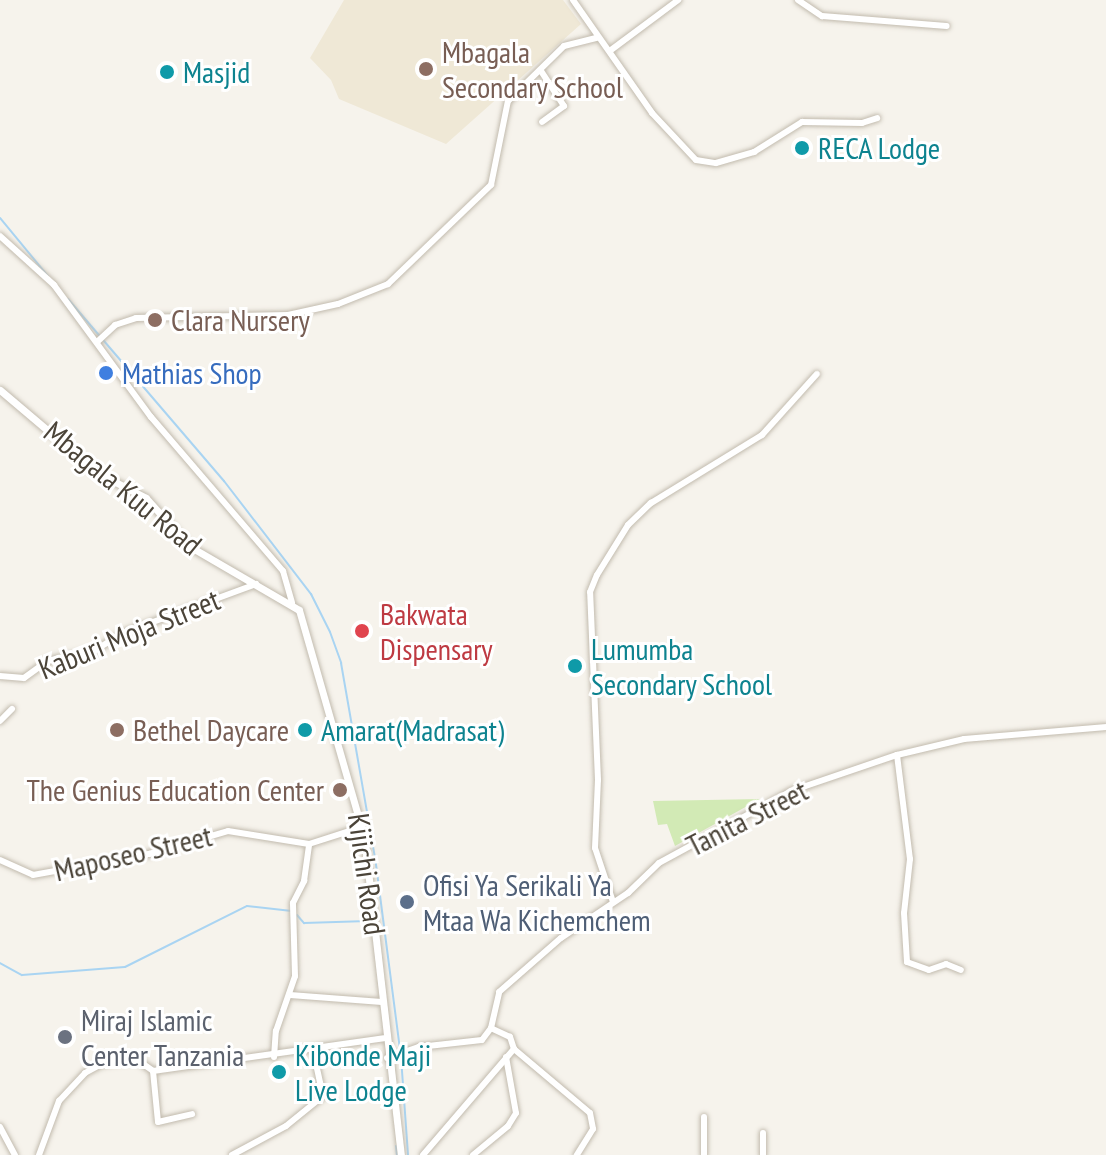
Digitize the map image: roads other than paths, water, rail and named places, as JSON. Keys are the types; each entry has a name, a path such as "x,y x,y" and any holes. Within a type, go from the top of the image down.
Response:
{"street":[{"path":"573,0 668,134 704,163 754,152 802,122 862,123 877,118"},
{"path":"611,50 678,0"},
{"path":"798,0 822,16 947,26"},
{"path":"97,342 115,325 136,318 288,315 338,304 388,284 488,190 508,101 564,46 597,38"},
{"path":"541,71 564,106 542,122"},
{"path":"0,236 54,285 151,417 283,571 292,603"},
{"path":"613,902 594,839 598,780 590,592 628,525 651,503 762,435 817,374"},
{"name":"Mbagala Kuu Road","path":"0,390 98,473 146,498 189,546 292,603"},
{"name":"Kaburi Moja Street","path":"0,676 24,678 47,661 94,651 123,633 258,584"},
{"name":"Kijichi Road","path":"292,603 305,623 362,827 374,903 384,1038 401,1155"},
{"path":"0,721 12,709"},
{"name":"Tanita Street","path":"491,1028 499,992 515,975 613,902 659,863 764,804 897,755 964,739 1106,727"},
{"path":"897,755 910,859 904,913 907,962 929,970 946,964 961,970"},
{"name":"Maposeo Street","path":"0,860 33,875 149,854 228,831 309,844 362,827"},
{"path":"274,1057 276,1031 290,995 297,939 293,903 304,881 309,844"},
{"path":"290,995 382,1002"},
{"path":"387,1058 419,1047 482,1040 491,1028 510,1037 514,1049 590,1113 593,1129 577,1155"},
{"path":"39,1155 59,1101 85,1073 101,1064 136,1059 153,1071 274,1057 384,1038"},
{"path":"423,1155 514,1049"},
{"path":"232,1155 292,1122 323,1096 313,1050"},
{"path":"473,1155 508,1126 518,1107 506,1057"},
{"path":"153,1071 156,1117 171,1122 192,1114"},
{"path":"704,1117 704,1155"},
{"path":"0,1127 15,1155"},
{"path":"763,1133 763,1155"}],"waterway":[{"path":"0,218 48,276"},
{"path":"68,299 224,481 311,594 330,632 341,663 375,857 400,1050"},
{"path":"0,963 22,975 125,967 247,906 292,911"},
{"path":"297,915 304,923 368,921"},
{"path":"401,1057 408,1155"},
{"path":"396,1146 397,1155"}],"place":[{"name":"Mbagala Secondary School","path":"426,69"},
{"name":"Masjid","path":"167,72"},
{"name":"RECA Lodge","path":"802,148"},
{"name":"Clara Nursery","path":"155,320"},
{"name":"Mathias Shop","path":"106,373"},
{"name":"Bakwata Dispensary","path":"362,631"},
{"name":"Lumumba Secondary School","path":"575,666"},
{"name":"Bethel Daycare","path":"117,730"},
{"name":"Amarat(Madrasat)","path":"305,730"},
{"name":"The Genius Education Center","path":"340,790"},
{"name":"Ofisi Ya Serikali Ya Mtaa Wa Kichemchem","path":"407,902"},
{"name":"Miraj Islamic Center Tanzania","path":"65,1037"},
{"name":"Kibonde Maji Live Lodge","path":"279,1072"}]}
